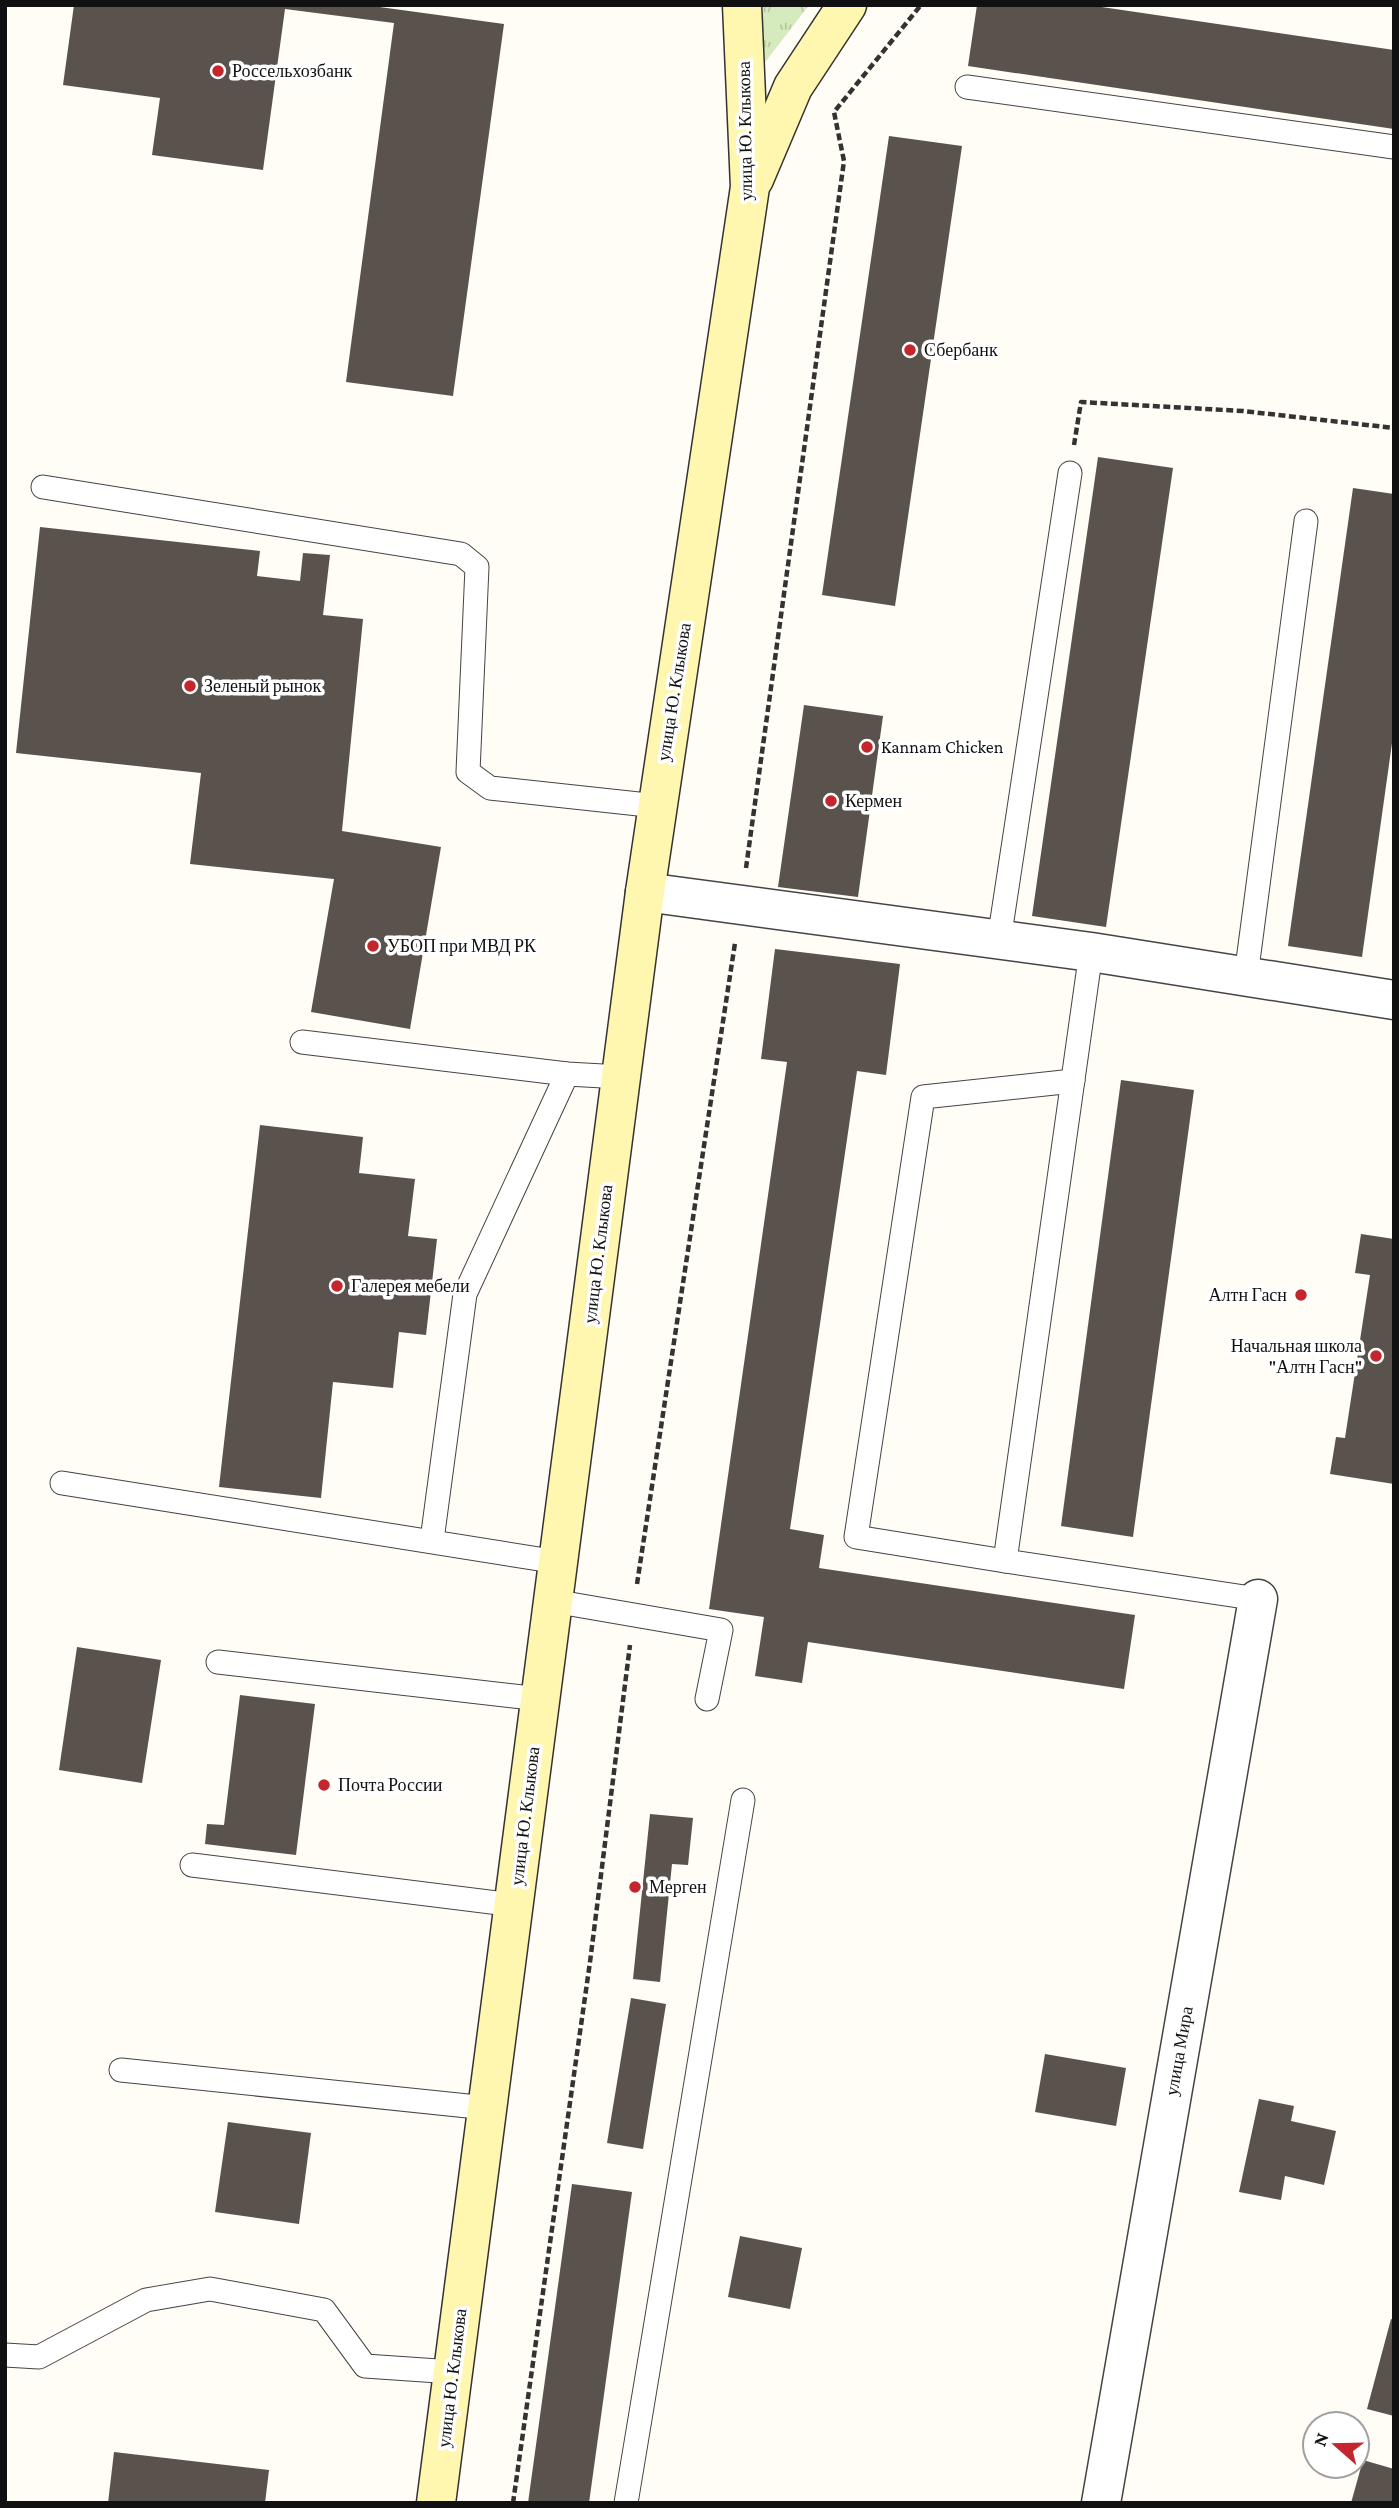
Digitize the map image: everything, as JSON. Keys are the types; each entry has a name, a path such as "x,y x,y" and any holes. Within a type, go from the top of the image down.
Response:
{"main road":[{"path":"750,187 793,87 847,5"},
{"name":"улица Ю. Клыкова","path":"436,2503 645,892 750,187 742,7"}],"street":[{"path":"645,892 1091,953 1394,999"},
{"name":"улица Мира","path":"1101,2503 1258,1599"}],"lane":[{"path":"967,88 1394,147"},
{"path":"999,940 1070,473"},
{"path":"43,487 461,554 477,567 468,772 490,788 657,806"},
{"path":"1245,976 1306,521"},
{"path":"1005,1560 1091,953"},
{"path":"302,1042 568,1074 621,1077"},
{"path":"432,1540 465,1294 568,1074"},
{"path":"1073,1082 923,1097 856,1537 1258,1599"},
{"path":"61,1483 558,1562"},
{"path":"553,1601 721,1630 707,1699"},
{"path":"218,1662 540,1699"},
{"path":"626,2503 743,1800"},
{"path":"192,1865 514,1905"},
{"path":"121,2070 487,2108"},
{"path":"5,2355 39,2357 146,2300 209,2290 324,2310 365,2366 453,2372"}],"path":[{"path":"513,2503 590,1962 633,1615 741,905 844,162 834,112 921,5"},
{"path":"1070,473 1081,402 1243,411 1394,428"}],"green space":[{"path":"763,5 809,5 763,65"}],"building":[{"path":"74,5 365,5 504,24 453,396 346,382 394,23 285,9 263,170 152,155 160,98 63,85"},
{"path":"977,5 1088,5 1394,50 1394,129 968,66"},
{"path":"889,136 962,146 895,606 822,595"},
{"path":"1098,457 1173,468 1106,927 1032,916"},
{"path":"1353,488 1394,494 1394,729 1362,957 1288,946"},
{"name":"Зеленый рынок","path":"40,527 260,551 257,576 300,581 303,553 330,555 323,615 363,619 342,831 441,847 410,1029 311,1012 334,879 190,864 201,773 16,753"},
{"name":"Кермен","path":"804,705 883,716 858,897 778,887"},
{"path":"775,949 900,964 886,1075 857,1071 790,1529 824,1535 819,1568 1135,1615 1124,1689 808,1642 802,1683 755,1676 764,1617 709,1609 787,1062 761,1059"},
{"path":"1121,1080 1194,1090 1133,1537 1061,1526"},
{"name":"Галерея мебели","path":"260,1125 363,1137 359,1173 415,1179 408,1236 437,1239 426,1335 399,1332 393,1388 333,1382 321,1498 219,1487"},
{"name":"Начальная школа \"Алтн Гасн\"","path":"1361,1234 1394,1239 1394,1484 1330,1474 1336,1437 1345,1438 1370,1275 1355,1273"},
{"path":"77,1647 161,1660 142,1783 59,1770"},
{"path":"240,1695 315,1704 296,1855 205,1844 207,1824 224,1825"},
{"path":"650,1814 693,1818 688,1865 672,1864 660,1982 633,1979"},
{"path":"631,1998 666,2004 643,2149 607,2143"},
{"path":"1045,2054 1126,2068 1116,2126 1035,2112"},
{"path":"1259,2099 1294,2106 1291,2121 1336,2131 1324,2185 1285,2176 1281,2200 1239,2192"},
{"path":"228,2122 311,2133 299,2224 215,2212"},
{"path":"572,2184 632,2192 589,2503 528,2503"},
{"path":"740,2236 802,2248 790,2309 728,2297"},
{"path":"1391,2319 1394,2320 1394,2416 1367,2409"},
{"path":"114,2452 269,2470 265,2503 108,2503"},
{"path":"1371,2462 1394,2469 1394,2503 1351,2503 1357,2480 1371,2480"}],"place":[{"name":"Россельхозбанк","path":"218,71"},
{"name":"Сбербанк","path":"910,350"},
{"name":"Зеленый рынок","path":"190,686"},
{"name":"Kannam Chicken","path":"867,747"},
{"name":"Кермен","path":"831,801"},
{"name":"УБОП при МВД РК","path":"373,946"},
{"name":"Галерея мебели","path":"337,1286"},
{"name":"Алтн Гасн","path":"1301,1295"},
{"name":"Начальная школа \"Алтн Гасн\"","path":"1376,1356"},
{"name":"Почта России","path":"324,1785"},
{"name":"Мерген","path":"635,1887"}]}
